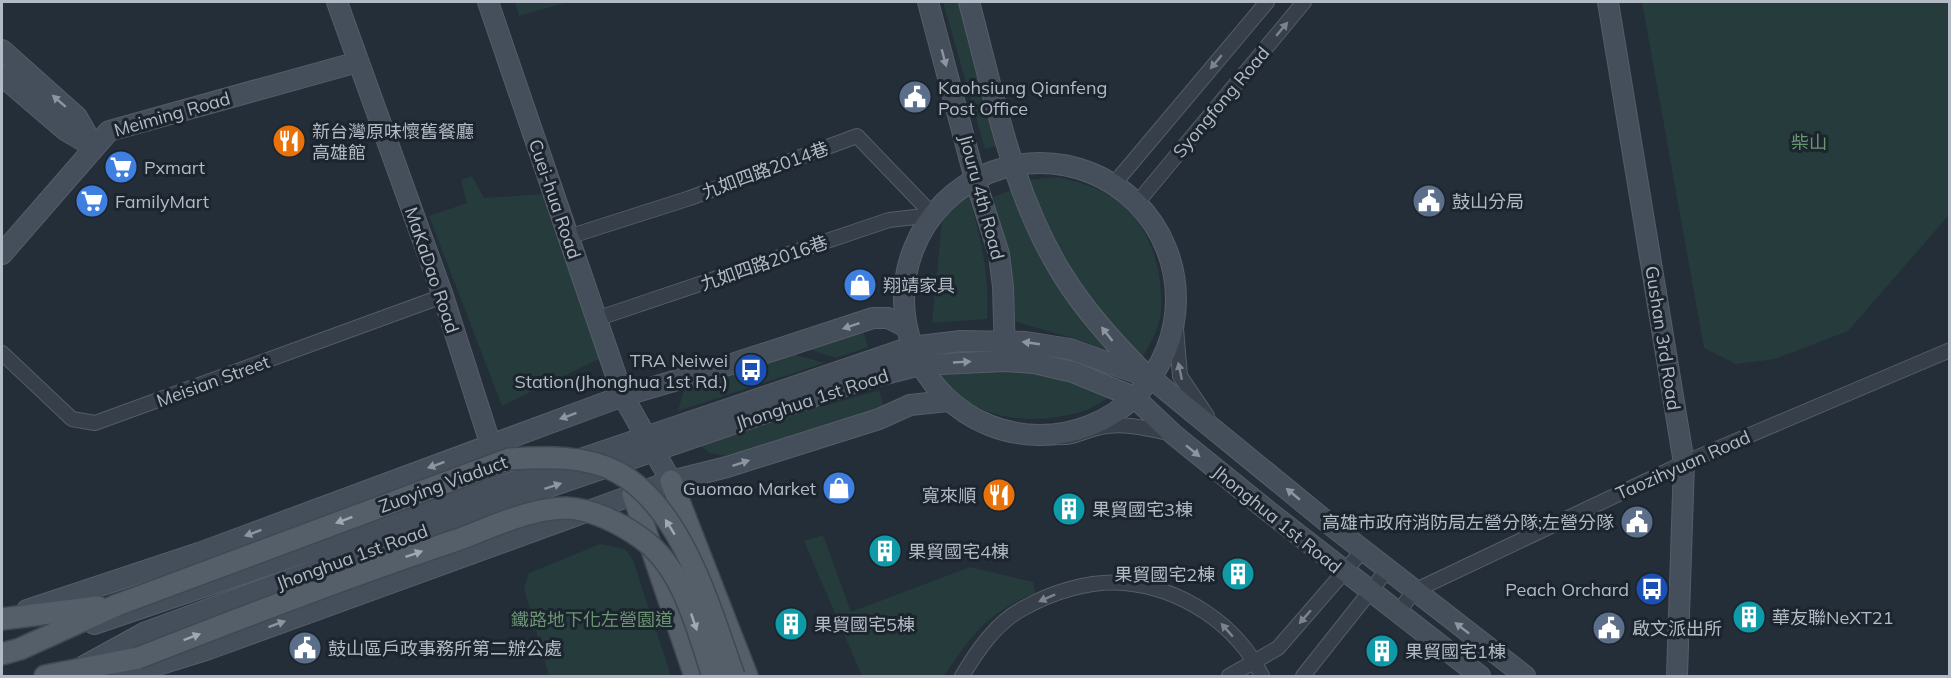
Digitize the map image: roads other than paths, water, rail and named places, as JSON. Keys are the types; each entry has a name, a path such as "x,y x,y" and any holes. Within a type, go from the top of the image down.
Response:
{"main road":[{"name":"Zuoying Viaduct","path":"117,605 509,459 566,458 616,472 633,482 664,516 702,587 734,676"},
{"path":"671,481 747,676"},
{"path":"633,494 696,676"},
{"path":"45,676 77,672 138,658 349,576 523,517 566,508 589,512 611,520 643,539 656,550 674,577 690,609 713,676"},
{"path":"3,619 117,605"},
{"path":"11,652 117,605"}],"street":[{"name":"MaKaDao Road","path":"337,2 442,296 490,445 509,492"},
{"name":"Cuei-hua Road","path":"488,2 623,396 671,481"},
{"name":"Jiouru 4th Road","path":"928,2 975,179 999,254 1005,351"},
{"path":"969,2 1013,165 1035,223 1065,277 1111,339 1149,377"},
{"name":"Syongfong Road","path":"1114,184 1268,2"},
{"name":"Syongfong Road","path":"1137,203 1304,2"},
{"name":"Gushan 3rd Road","path":"1608,2 1684,463 1677,676"},
{"path":"2,50 77,117 94,147"},
{"name":"Meiming Road","path":"2,254 110,131 358,62"},
{"path":"2,76 65,130 94,147"},
{"name":"九如四路2014巷","path":"568,237 690,198 857,136 933,215"},
{"path":"1173,434 1138,427 1102,427 1068,439 999,430 967,415 948,401 920,365 911,347 903,303 910,256 933,215 952,195 975,179 1013,165 1048,163 1083,169 1114,184 1137,203 1153,222 1170,259 1176,291 1175,316 1180,376 1195,401 1223,436"},
{"name":"九如四路2016巷","path":"596,319 889,220 933,215"},
{"name":"Meisian Street","path":"2,353 72,419 95,423 442,296"},
{"path":"1046,436 1078,430 1108,417 1134,397 1149,377 1170,338 1175,316"},
{"path":"3,619 199,553 623,396 745,360 873,318 888,318 906,327"},
{"name":"Jhonghua 1st Road","path":"651,445 911,347 960,341 1005,351 1034,363 1073,372 1134,397 1173,434 1344,573 1480,676"},
{"name":"Jhonghua 1st Road","path":"11,652 629,452 862,381 920,365 1005,351 1070,349 1149,377 1413,591 1525,676"},
{"name":"Taozihyuan Road","path":"1397,614 1413,591 1684,463 1950,350"},
{"name":"Cuei-hua Road","path":"623,396 633,494"},
{"name":"Jhonghua 1st Road","path":"122,676 206,650 671,481 727,467 879,419 910,405 948,401"},
{"path":"506,540 509,492"},
{"name":"Jhonghua 1st Road","path":"77,672 146,632 509,492"},
{"path":"1229,676 1278,648 1363,550"},
{"path":"1303,676 1355,615 1387,570"},
{"path":"962,676 981,645 1021,609 1070,588 1123,583 1175,595 1221,622 1255,662 1262,676"}],"place":[{"name":"Kaohsiung Qianfeng Post Office","path":"915,97"},
{"name":"新台灣原味懷舊餐廳 高雄館","path":"289,141"},
{"name":"Pxmart","path":"121,167"},
{"name":"FamilyMart","path":"92,201"},
{"name":"鼓山分局","path":"1429,201"},
{"name":"翔靖家具","path":"860,285"},
{"name":"TRA Neiwei Station(Jhonghua 1st Rd.)","path":"751,370"},
{"name":"Guomao Market","path":"839,488"},
{"name":"寬來順","path":"999,495"},
{"name":"果貿國宅3棟","path":"1069,509"},
{"name":"高雄市政府消防局左營分隊;左營分隊","path":"1637,522"},
{"name":"果貿國宅4棟","path":"885,551"},
{"name":"果貿國宅2棟","path":"1238,574"},
{"name":"Peach Orchard","path":"1652,589"},
{"name":"華友聯NeXT21","path":"1749,617"},
{"name":"果貿國宅5棟","path":"791,624"},
{"name":"啟文派出所","path":"1609,628"},
{"name":"鼓山區戶政事務所第二辦公處","path":"305,648"},
{"name":"果貿國宅1棟","path":"1382,651"}],"park label":[{"name":"柴山","path":"1809,142"},
{"name":"鐵路地下化左營園道","path":"592,619"}]}
